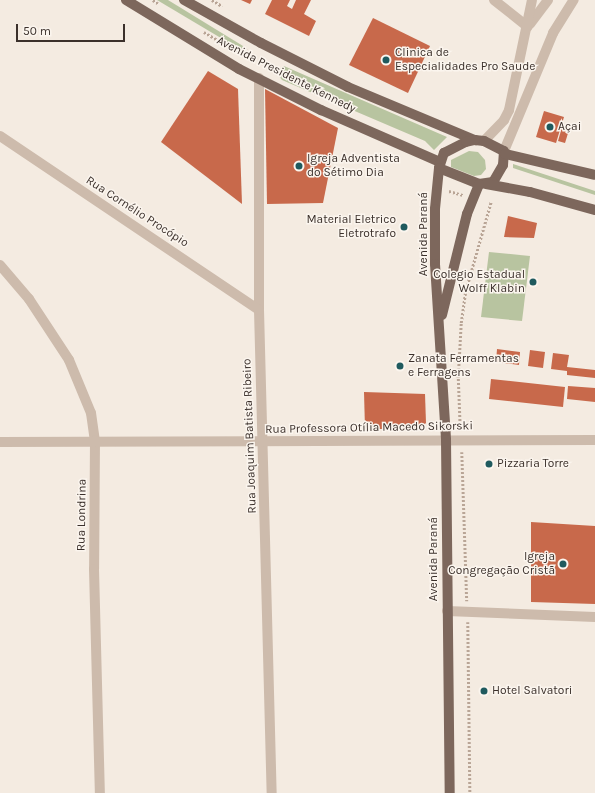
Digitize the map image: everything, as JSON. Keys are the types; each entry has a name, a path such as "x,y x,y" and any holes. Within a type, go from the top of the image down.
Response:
{"main road":[{"name":"Avenida Presidente Kennedy","path":"126,0 229,63 321,110 482,184"},
{"name":"Avenida Presidente Kennedy","path":"184,0 261,43 348,87 504,152"},
{"path":"440,165 444,153 451,148 480,141"},
{"path":"482,184 499,174 504,152 595,175"},
{"name":"Avenida Paraná","path":"440,165 435,242 446,440 450,793"},
{"path":"482,184 530,192 595,210"},
{"name":"Avenida Paraná","path":"440,325 467,214 482,184"}],"street":[{"path":"494,0 528,26"},
{"path":"480,141 504,120 508,110 528,26 532,0"},
{"path":"528,26 548,0"},
{"path":"504,152 553,33 574,0"},
{"name":"Rua Joaquim Batista Ribeiro","path":"259,78 260,310 272,793"},
{"name":"Rua Cornélio Procópio","path":"0,136 260,310"},
{"name":"Rua Londrina","path":"0,265 30,299 68,360 91,413 95,440 94,569 100,793"},
{"name":"Rua Professora Otília Macedo Sikorski","path":"0,442 95,440 263,443 446,440 595,440"},
{"path":"447,611 595,617"}],"path":[{"path":"212,0 225,7"},
{"path":"470,793 467,612 462,440 458,378 461,324 467,286 491,202"}],"green space":[{"path":"157,0 168,0 243,46 241,50"},
{"path":"284,66 447,137 434,150 425,141 282,80 276,72"},
{"path":"469,151 478,152 485,160 486,169 481,175 474,176 451,167 451,160"},
{"path":"513,164 595,191 595,195 513,168"},
{"path":"489,252 530,256 522,321 481,317"}],"building":[{"path":"241,0 252,0 250,4"},
{"path":"272,0 290,0 287,6 292,9 296,0 311,0 304,14 316,21 309,36 265,14"},
{"path":"373,18 430,46 408,93 349,65"},
{"path":"208,71 238,89 242,204 161,142"},
{"name":"Igreja Adventista do Sétimo Dia","path":"265,89 338,128 323,203 267,204"},
{"name":"Açai","path":"544,111 564,117 556,143 536,137"},
{"path":"562,127 569,130 565,143 558,141"},
{"path":"508,216 537,223 534,238 504,237"},
{"path":"497,349 520,352 519,365 496,362"},
{"path":"530,350 545,352 543,368 528,366"},
{"path":"553,353 569,355 567,367 595,370 595,378 567,375 567,371 551,369"},
{"path":"491,379 565,387 563,407 489,399"},
{"path":"568,386 595,388 595,402 567,399"},
{"path":"364,392 425,394 426,423 419,429 365,429"},
{"name":"Igreja Congregação Cristã","path":"531,522 595,526 595,604 531,602"}],"place":[{"name":"Clinica de Especialidades Pro Saude","path":"386,60"},
{"name":"Açai","path":"550,127"},
{"name":"Igreja Adventista do Sétimo Dia","path":"299,166"},
{"name":"Material Eletrico Eletrotrafo","path":"404,227"},
{"name":"Colegio Estadual Wolff Klabin","path":"533,282"},
{"name":"Zanata Ferramentas e Ferragens","path":"400,366"},
{"name":"Pizzaria Torre","path":"489,464"},
{"name":"Igreja Congregação Cristã","path":"563,564"},
{"name":"Hotel Salvatori","path":"484,691"}]}
